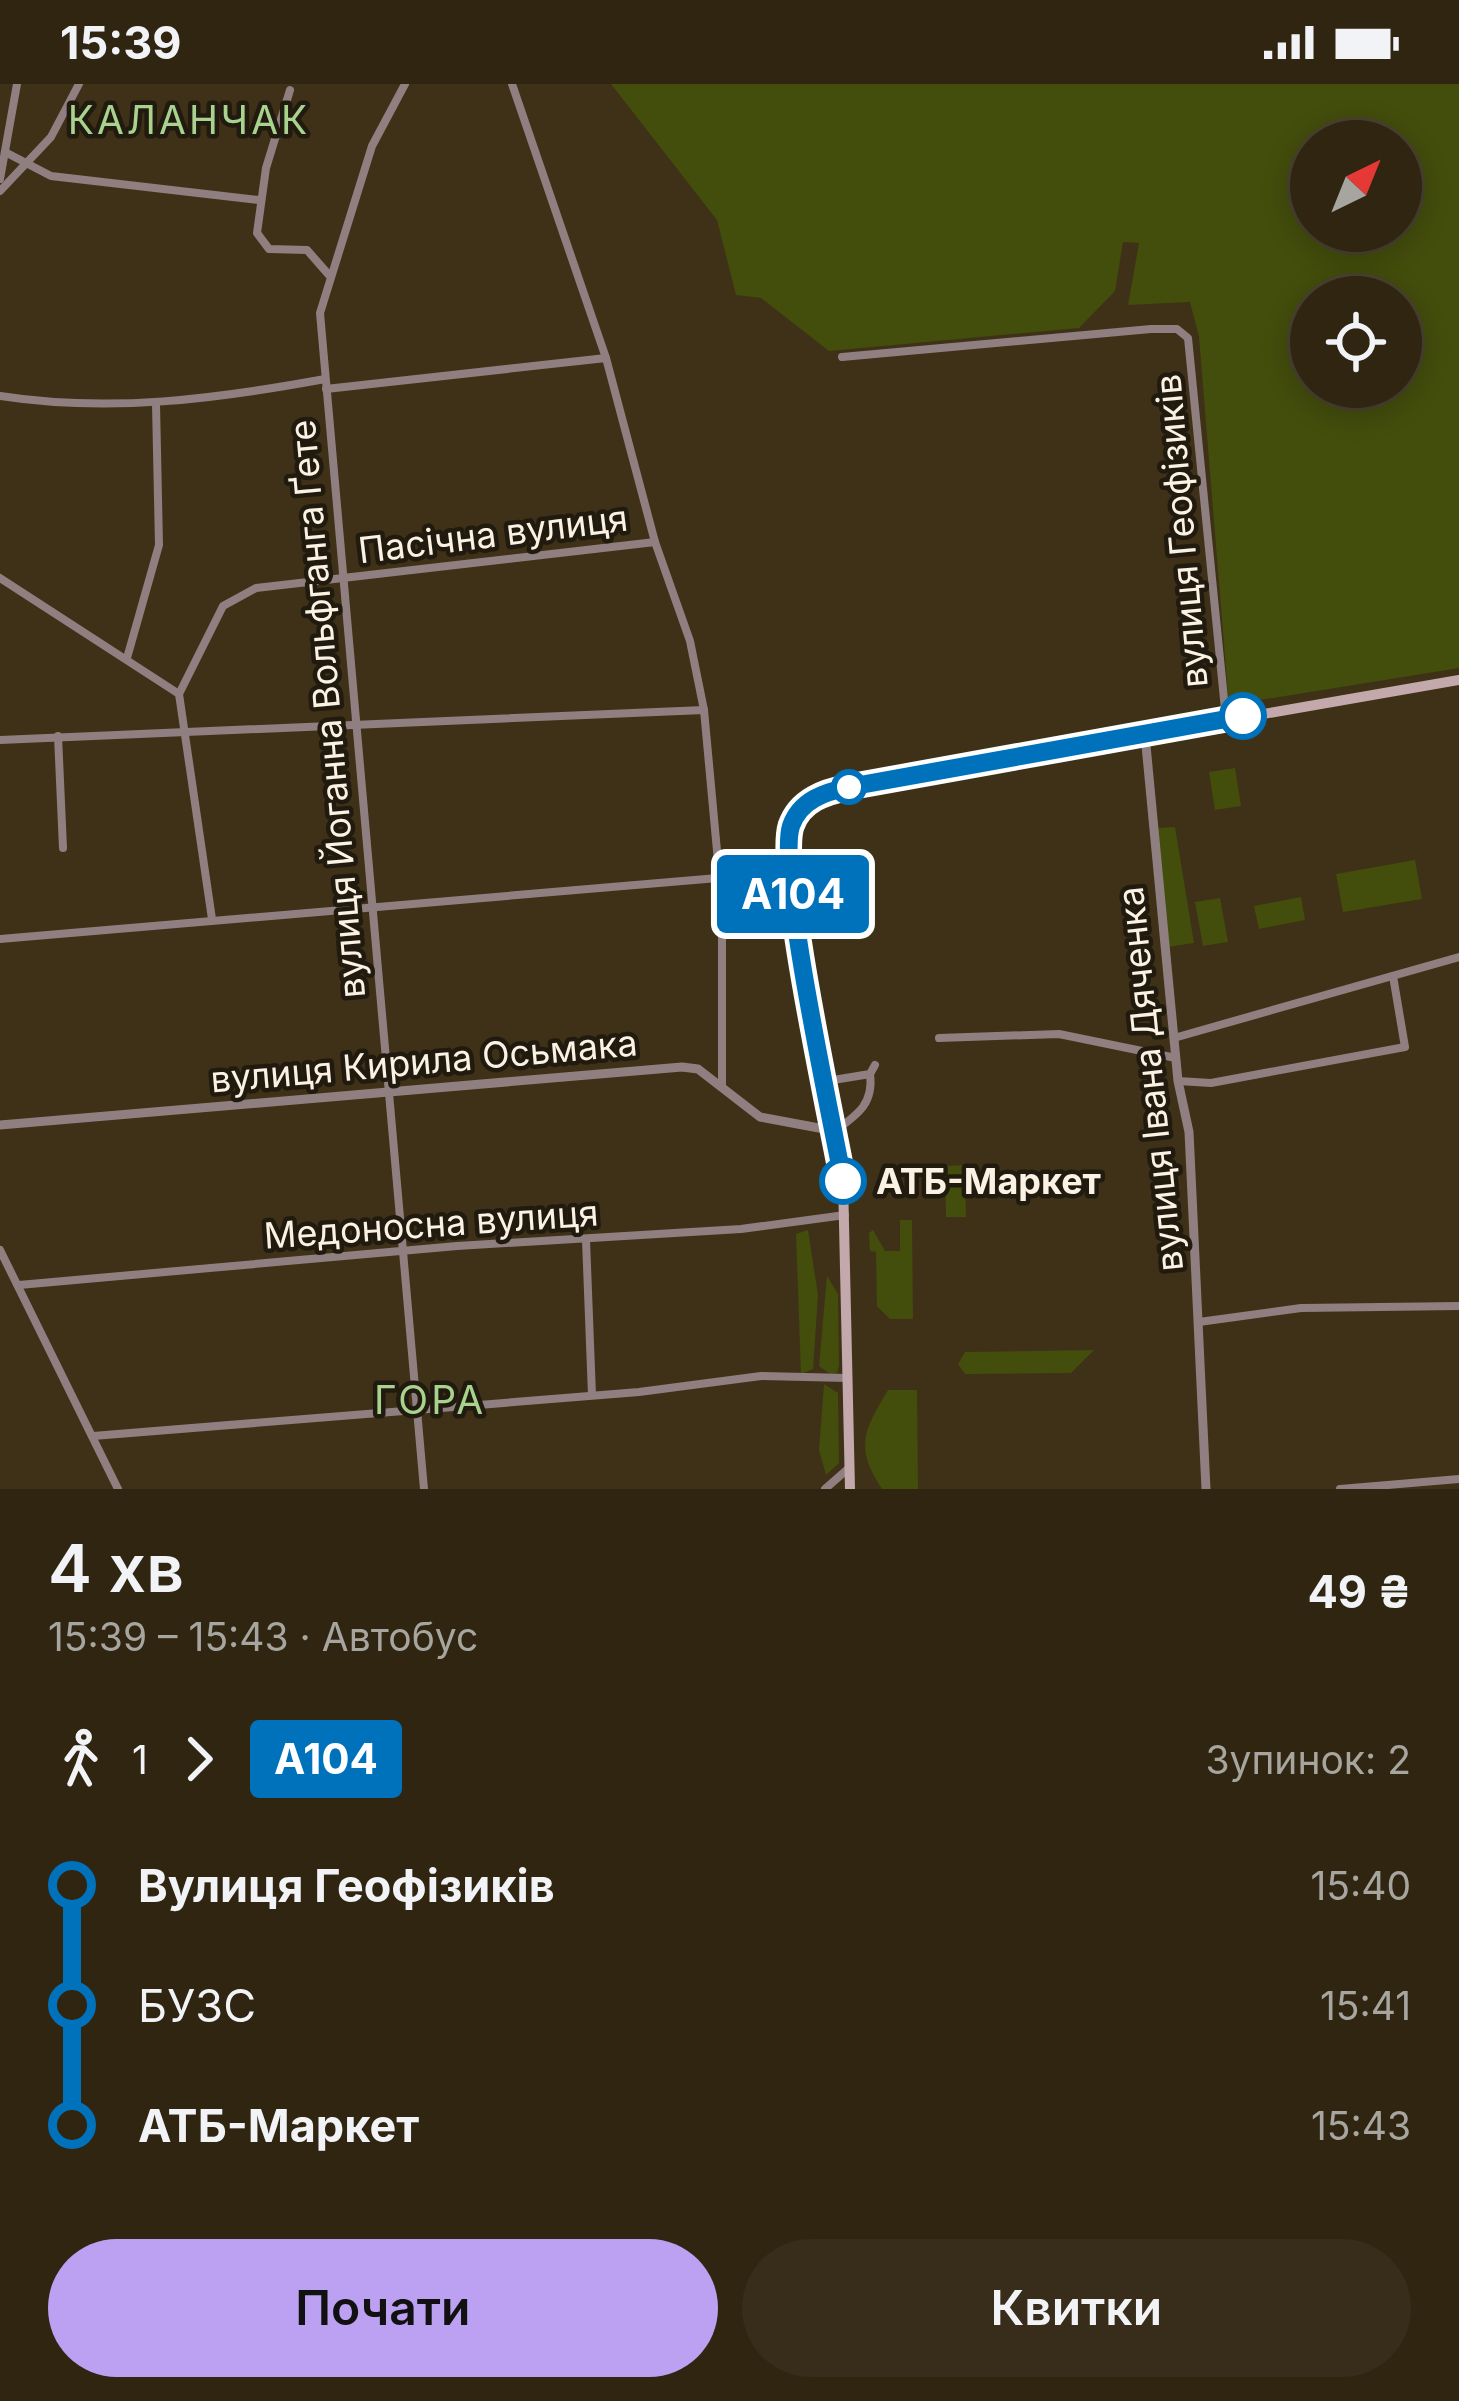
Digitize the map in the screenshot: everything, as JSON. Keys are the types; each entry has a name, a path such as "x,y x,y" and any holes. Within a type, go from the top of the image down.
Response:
{"main road":[{"path":"850,1489 845,1215 789,848 794,820 806,805 849,787 1459,680"}],"street":[{"path":"0,179 16,84"},
{"path":"0,191 58,128 79,84"},
{"name":"вулиця Йоганна Вольфганга Ґете","path":"405,84 372,146 320,302 424,1489"},
{"path":"512,84 606,358 655,542 690,641 704,710 718,878 722,1086"},
{"path":"290,90 256,224 263,244 277,250 307,250 329,275"},
{"path":"5,152 51,176 259,200"},
{"name":"вулиця Геофізиків","path":"842,357 1151,329 1177,329 1189,338 1226,719"},
{"path":"0,396 43,403 156,404 606,358"},
{"path":"127,658 159,544 156,404"},
{"name":"Пасічна вулиця","path":"178,694 209,629 231,597 256,587 655,542"},
{"path":"0,578 178,694 212,920"},
{"path":"0,740 704,710"},
{"name":"вулиця Івана Дяченка","path":"1145,735 1178,1081 1189,1132 1206,1489"},
{"path":"58,736 63,848"},
{"path":"0,939 718,878"},
{"path":"1174,1038 1459,957"},
{"path":"1178,1081 1211,1083 1405,1047 1393,976"},
{"path":"939,1038 1059,1034 1176,1058"},
{"name":"вулиця Кирила Осьмака","path":"0,1125 682,1066 698,1069 760,1117 835,1131"},
{"path":"826,1081 873,1070 872,1091 863,1110 835,1131"},
{"name":"Медоносна вулиця","path":"19,1285 402,1251 811,1223 845,1215"},
{"path":"586,1240 592,1396"},
{"path":"0,1250 118,1489"},
{"path":"1198,1322 1301,1308 1459,1306"},
{"path":"93,1436 592,1396 761,1376 848,1378"},
{"path":"824,1489 850,1467"},
{"path":"1340,1489 1459,1480"}],"green space":[{"path":"611,84 1459,84 1459,668 1229,705 1199,337 1190,302 1128,305 1139,243 1123,242 1115,291 1079,328 829,351 761,298 736,295 717,220"},
{"path":"1235,768 1241,806 1215,810 1209,772"},
{"path":"1175,827 1194,943 1167,947 1157,828"},
{"path":"1415,860 1422,899 1343,912 1336,874"},
{"path":"1301,897 1305,920 1259,929 1254,906"},
{"path":"1220,898 1228,942 1203,946 1195,902"},
{"path":"965,1165 966,1217 946,1217 945,1166"},
{"path":"900,1220 912,1220 913,1319 890,1319 877,1306 876,1252 870,1251 869,1233 873,1230 885,1251 900,1251"},
{"path":"808,1230 818,1295 813,1369 801,1374 796,1234"},
{"path":"827,1276 838,1294 839,1365 837,1373 830,1374 819,1366"},
{"path":"1094,1350 1071,1373 965,1374 958,1364 965,1352"},
{"path":"824,1384 838,1393 839,1463 826,1475 819,1450"},
{"path":"888,1390 917,1390 918,1489 882,1489 868,1461 868,1428"}],"bus line":[{"name":"А104","path":"843,1181 789,848 789,832 806,805 832,790 1243,716"}],"place":[{"name":"АТБ-Маркет","path":"843,1181"}],"district":[{"name":"КАЛАНЧАК","path":"189,119"},
{"name":"ГОРА","path":"430,1399"}]}
